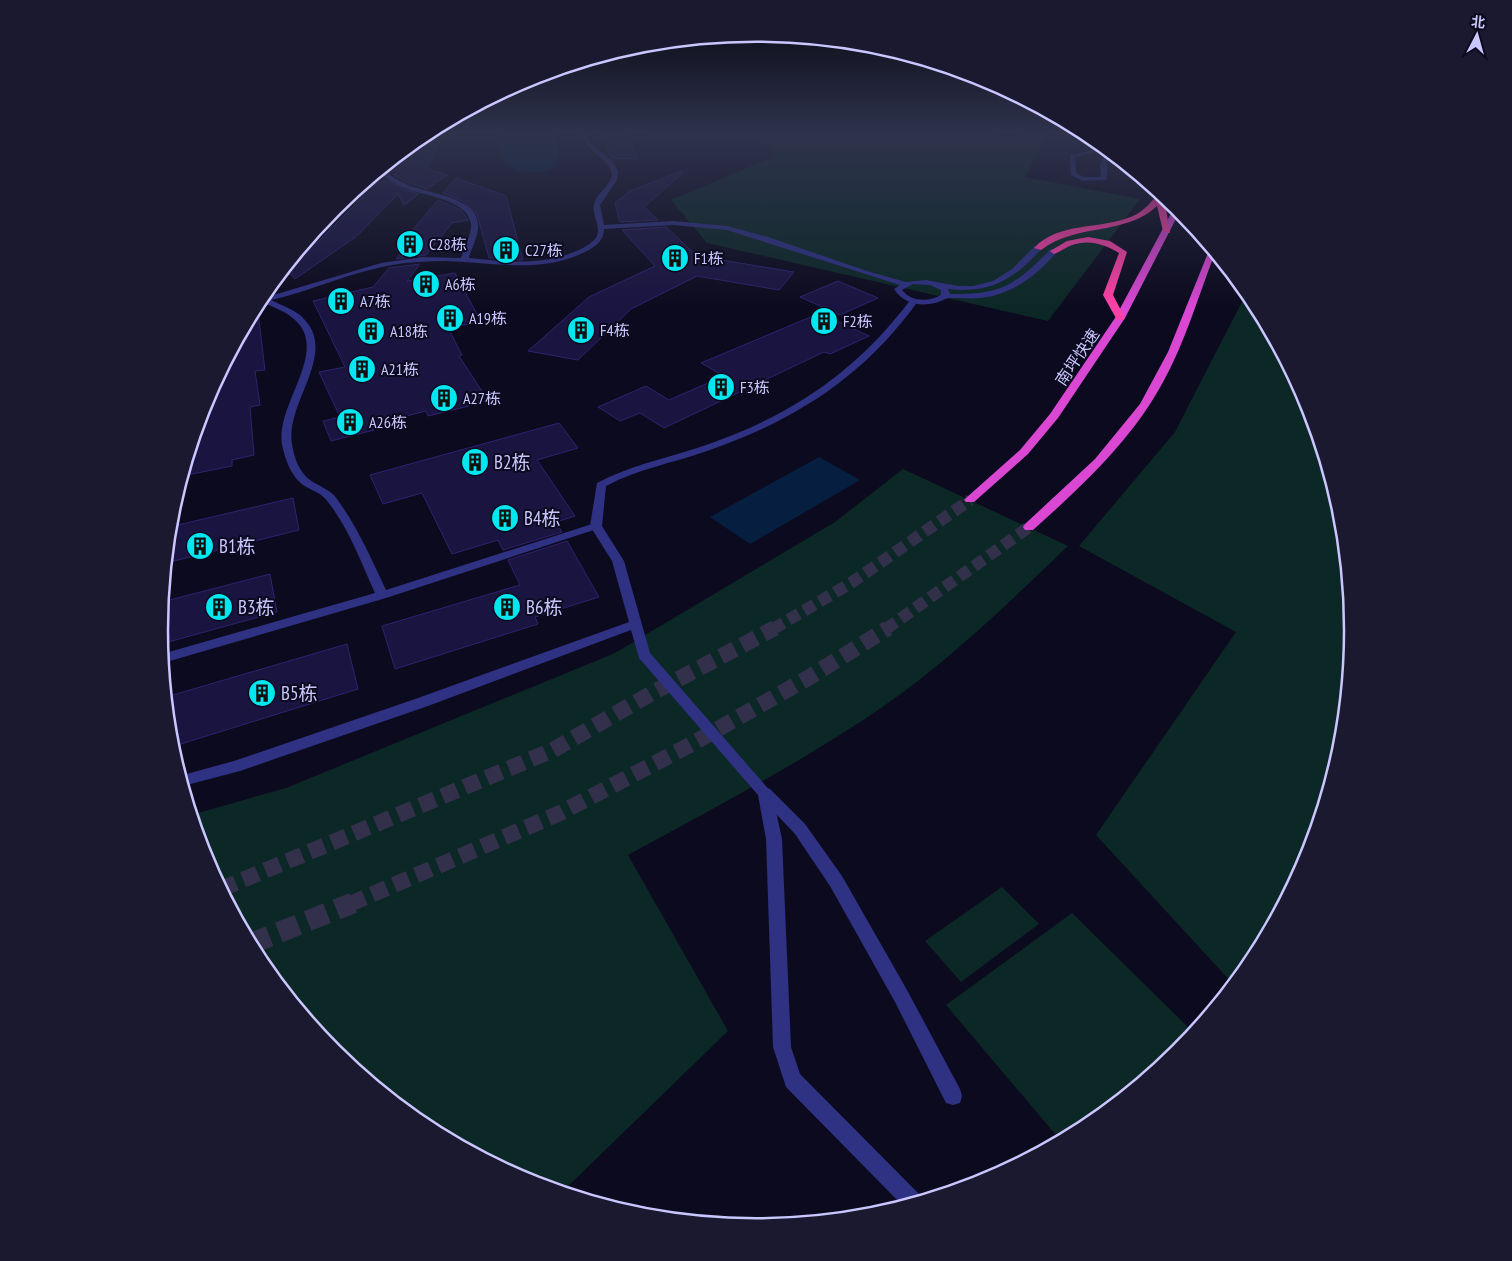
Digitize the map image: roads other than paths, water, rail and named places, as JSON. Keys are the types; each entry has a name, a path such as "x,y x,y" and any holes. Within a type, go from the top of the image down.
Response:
{"highway":[{"path":"1038,248 1048,239 1067,232 1135,219 1157,200"},
{"path":"1162,205 1167,231"},
{"name":"南坪快速","path":"970,500 1024,452 1054,416 1120,318 1174,217"},
{"path":"1054,251 1067,242 1079,240 1105,243 1123,252 1108,295 1120,318"},
{"path":"1029,527 1077,485 1121,438 1157,384 1180,333 1209,257"}],"street":[{"path":"417,190 451,200 469,211 475,225 464,261"},
{"path":"272,297 295,292 382,265 424,260 464,261 505,266 556,261 578,254 593,245 601,236 597,203 607,190"},
{"path":"601,227 685,223 744,232 870,276 905,284 927,282 957,288 992,286 1011,276 1038,248"},
{"path":"905,284 898,290 899,293 914,301 930,302 945,296 965,297 1002,293 1022,282 1054,251"},
{"path":"940,286 946,292 945,296"},
{"path":"914,301 902,320 882,343 829,388 794,409 753,430 703,450 618,475 601,485 596,526 618,560 644,655 800,829 836,881 901,996 953,1096"},
{"path":"268,303 298,318 309,330 314,343 312,359 295,395 289,417 286,436 294,469 306,481 326,492 344,518 382,595"},
{"path":"169,657 382,595 596,526"},
{"path":"187,779 235,767 635,624"},
{"path":"766,793 774,839 782,1047 792,1080 909,1198"}],"water":[{"path":"819,457 860,480 750,544 710,517"}],"tunnel":[{"path":"773,629 851,583 970,500"},
{"path":"886,629 1029,527"},
{"path":"227,887 553,750 652,693 775,628"},
{"path":"350,904 560,813 688,746 808,678 888,628"},
{"path":"257,941 353,903"}],"place":[{"name":"C28栋","path":"410,244"},
{"name":"C27栋","path":"506,250"},
{"name":"F1栋","path":"675,258"},
{"name":"A6栋","path":"426,284"},
{"name":"A7栋","path":"341,301"},
{"name":"A19栋","path":"450,318"},
{"name":"F2栋","path":"824,321"},
{"name":"F4栋","path":"581,330"},
{"name":"A18栋","path":"371,331"},
{"name":"A21栋","path":"362,369"},
{"name":"F3栋","path":"721,387"},
{"name":"A27栋","path":"444,398"},
{"name":"A26栋","path":"350,422"},
{"name":"B2栋","path":"475,462"},
{"name":"B4栋","path":"505,518"},
{"name":"B1栋","path":"200,546"},
{"name":"B3栋","path":"219,607"},
{"name":"B6栋","path":"507,607"},
{"name":"B5栋","path":"262,693"}]}
